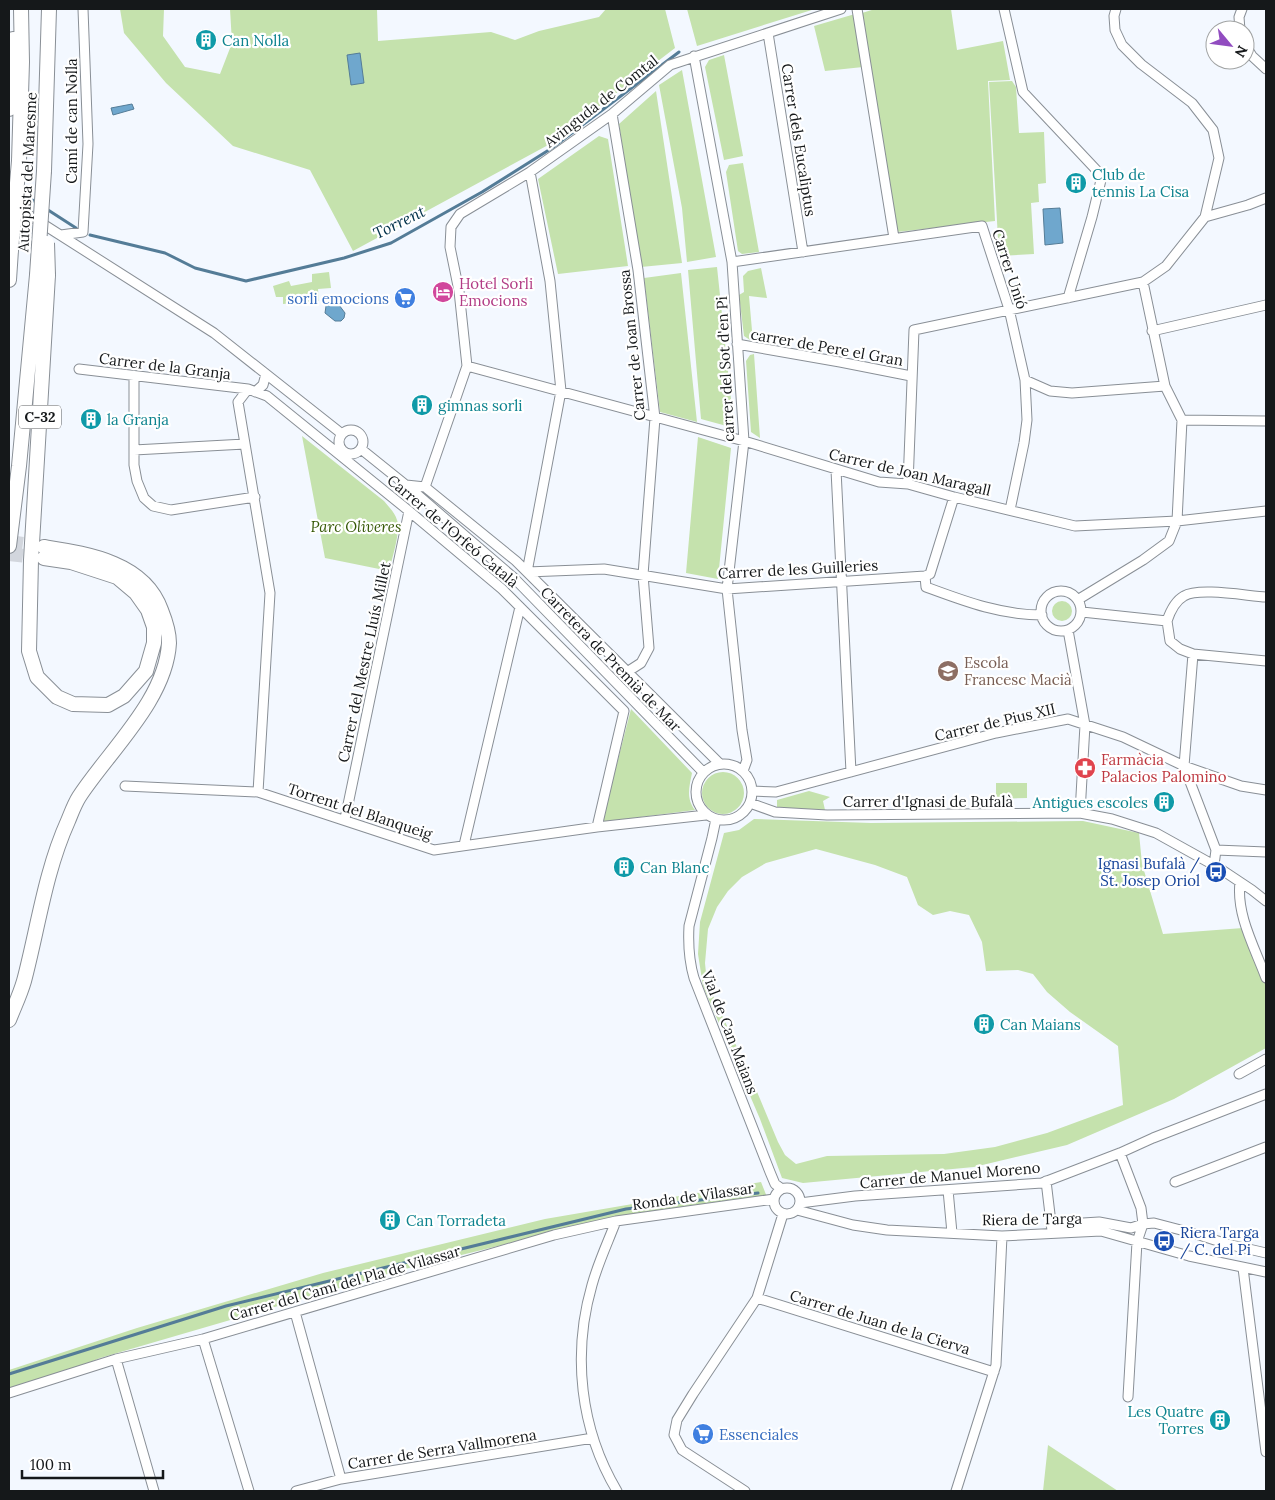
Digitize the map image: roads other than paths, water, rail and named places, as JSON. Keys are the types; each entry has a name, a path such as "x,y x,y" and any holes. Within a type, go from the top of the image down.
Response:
{"highway":[{"path":"9,110 15,9"},
{"name":"Autopista del Maresme","path":"9,280 19,161 22,62 21,9"},
{"name":"Autopista del Maresme","path":"43,275 49,9"},
{"name":"C-32","path":"9,546 43,275"},
{"name":"C-32","path":"40,555 43,275"},
{"path":"40,555 71,562 117,577 136,594 148,610 154,627 154,642 146,671 124,696 108,704 74,704 57,697 37,677 29,651 40,555"},
{"path":"9,1020 23,984 58,844 78,799 101,766 125,738 158,686 166,663 169,641 166,625 158,603 145,585 122,567 91,555 40,555"}],"street":[{"name":"Camí de can Nolla","path":"83,9 88,144 83,232 86,250"},
{"name":"Avinguda de Comtal","path":"467,366 459,292 450,247 451,227 460,214 530,172 612,114 670,65 841,9"},
{"path":"857,9 894,238"},
{"path":"1004,9 1023,92 1102,176 1068,298"},
{"path":"908,484 914,330 1143,282 1166,266 1205,217 1219,158 1213,130 1192,103 1141,64 1122,45 1115,30 1114,16 1116,9"},
{"name":"Carrer dels Eucaliptus","path":"768,33 803,252"},
{"name":"carrer del Sot d'en Pi","path":"694,56 732,262 738,344 744,441 727,589 747,760 743,770"},
{"path":"1255,59 1266,69"},
{"name":"Carrer de Joan Brossa","path":"612,114 638,270 655,418 643,576 649,648 641,663 627,672"},
{"path":"527,572 562,391 550,281 530,172"},
{"path":"1205,217 1266,198"},
{"path":"9,202 214,333 342,434"},
{"name":"Carrer Unió","path":"732,262 982,226 1009,309 1025,380 1027,420 1010,510"},
{"path":"61,235 83,232"},
{"path":"1079,599 1143,560 1169,541 1177,521 1182,420 1165,386 1143,282"},
{"path":"1152,331 1266,305"},
{"name":"carrer de Pere el Gran","path":"738,344 911,376"},
{"path":"425,487 467,366"},
{"name":"Carrer de Joan Maragall","path":"467,366 744,441 879,482 908,484 1075,526 1177,521 1266,511"},
{"name":"Carrer de la Granja","path":"79,369 252,390"},
{"path":"258,792 270,593 238,402 252,390 263,385 266,374"},
{"path":"134,376 134,465 137,481 144,498 153,506 171,510 255,497"},
{"path":"1025,380 1050,391 1072,393 1165,386"},
{"name":"Carrer de l'Orfeó Català","path":"252,390 267,396 410,511 502,589 624,712 597,827"},
{"path":"1182,420 1266,421"},
{"path":"347,430 359,432 363,437 361,449 351,454 346,453 340,444 342,434 347,430"},
{"path":"322,441 340,444"},
{"path":"134,450 245,444"},
{"name":"Carretera de Premià de Mar","path":"361,449 514,578 703,772"},
{"path":"351,454 353,465"},
{"path":"836,470 851,772"},
{"path":"406,486 425,487 516,561 720,764"},
{"path":"954,497 930,574 925,576 926,588 996,611 1022,615 1042,615"},
{"name":"Carrer del Mestre Lluís Millet","path":"346,819 410,511"},
{"name":"Carrer de les Guilleries","path":"527,572 604,569 727,589 925,576"},
{"path":"1065,590 1079,599 1082,612 1078,622 1068,630 1060,631 1046,625 1042,615 1042,604 1050,593 1065,590"},
{"path":"1266,597 1197,591 1184,596 1175,604 1167,621 1170,641 1180,649 1193,654 1266,661"},
{"path":"464,845 520,606"},
{"path":"1082,612 1167,621"},
{"path":"1068,630 1085,726 1080,813"},
{"path":"1193,654 1184,766 1216,850 1214,866"},
{"name":"Carrer de Pius XII","path":"752,791 776,792 996,733 1068,719 1085,726 1122,736 1184,766 1241,786 1266,790"},
{"path":"720,764 736,766 743,770 751,783 750,803 740,815 733,819 716,820 706,815 696,800 695,790 697,781 703,772 714,765 720,764"},
{"name":"Torrent del Blanqueig","path":"125,786 258,792 346,819 434,850 597,827 706,815"},
{"name":"Carrer d'Ignasi de Bufalà","path":"750,803 775,812 827,815 1080,813 1112,819 1144,828 1185,848 1240,882 1266,901"},
{"name":"Vial de Can Maians","path":"716,820 689,926 690,966 770,1172 775,1184 782,1190"},
{"path":"1216,850 1266,852"},
{"path":"1240,882 1238,895 1242,914 1266,978"},
{"path":"1239,1074 1266,1059"},
{"name":"Carrer de Manuel Moreno","path":"798,1206 855,1196 1042,1183 1266,1094"},
{"path":"1175,1182 1266,1147"},
{"path":"1120,1153 1141,1208 1143,1224 1137,1242 1128,1397"},
{"path":"1046,1181 1052,1229 1099,1222 1131,1228 1154,1223 1266,1253"},
{"path":"786,1188 798,1195 798,1206 789,1214 782,1214 776,1208 774,1199 777,1193 782,1190 786,1188"},
{"path":"948,1190 952,1233"},
{"name":"Ronda de Vilassar","path":"616,1221 774,1199"},
{"name":"Riera de Targa","path":"798,1206 853,1225 878,1229 1002,1236 1052,1229 1101,1231 1137,1242 1266,1272"},
{"path":"745,1491 682,1450 674,1435 677,1420 682,1411 758,1298 782,1214"},
{"path":"616,1221 592,1283 586,1308 580,1357 586,1410 593,1438 604,1469 617,1491"},
{"name":"Carrer del Camí del Pla de Vilassar","path":"9,1393 116,1359 203,1339 554,1235 616,1221"},
{"path":"956,1491 996,1365 1002,1236"},
{"path":"1243,1268 1266,1452"},
{"name":"Carrer de Juan de la Cierva","path":"758,1298 994,1372"},
{"path":"295,1312 341,1479"},
{"path":"203,1339 249,1491"},
{"path":"116,1359 154,1491"},
{"name":"Carrer de Serra Vallmorena","path":"296,1491 341,1479 593,1438"}],"water":[{"path":"360,53 364,83 351,85 347,55"},
{"path":"132,104 134,109 113,115 111,108"},
{"path":"1060,208 1063,243 1045,245 1043,209"},
{"path":"332,303 339,305 345,313 341,321 335,321 325,313 326,306"}],"waterway":[{"name":"Torrent","path":"90,235 165,253 195,268 246,281 344,258 391,243 482,192 552,148 679,52"},
{"name":"Torrent","path":"20,192 37,203"},
{"name":"Torrent","path":"45,208 76,228"},
{"path":"9,1374 226,1306 626,1209 758,1193"}],"tunnel":[{"path":"9,542 44,547"},
{"path":"9,554 43,558"}],"place":[{"name":"Can Nolla","path":"206,40"},
{"name":"Club de tennis La Cisa","path":"1076,183"},
{"name":"Hotel Sorli Emocions","path":"443,292"},
{"name":"sorli emocions","path":"405,298"},
{"name":"gimnas sorli","path":"422,405"},
{"name":"la Granja","path":"91,419"},
{"name":"Escola Francesc Macià","path":"948,671"},
{"name":"Farmàcia Palacios Palomino","path":"1085,768"},
{"name":"Antigues escoles","path":"1164,802"},
{"name":"Can Blanc","path":"624,867"},
{"name":"Ignasi Bufalà / St. Josep Oriol","path":"1216,872"},
{"name":"Can Maians","path":"984,1024"},
{"name":"Can Torradeta","path":"390,1220"},
{"name":"Riera Targa / C. del Pi","path":"1164,1241"},
{"name":"Les Quatre Torres","path":"1220,1420"},
{"name":"Essenciales","path":"703,1434"}],"park label":[{"name":"Parc Oliveres","path":"356,526"}]}
